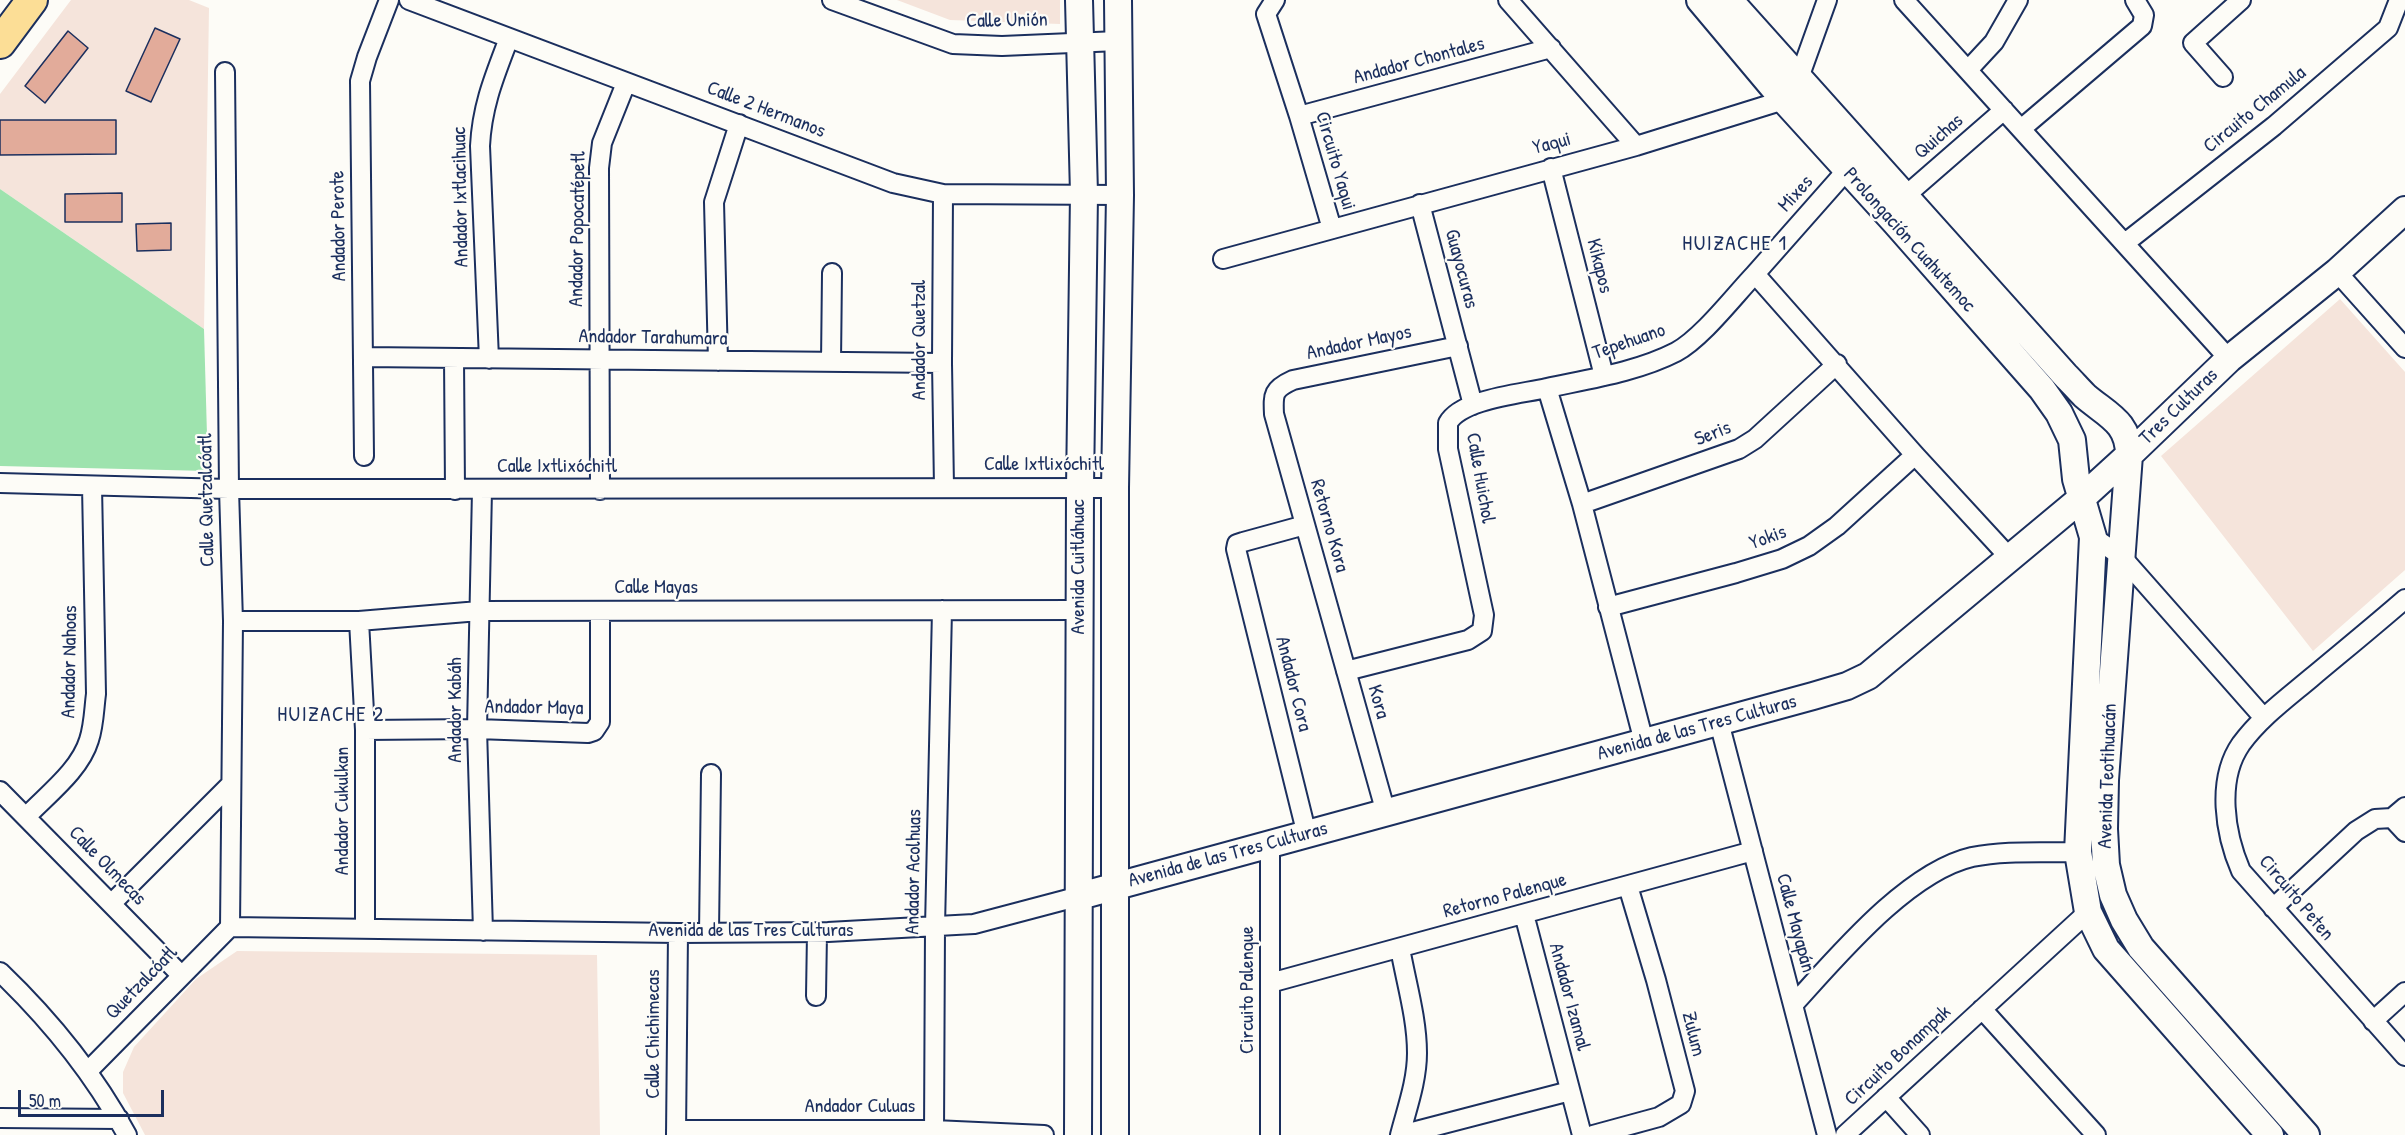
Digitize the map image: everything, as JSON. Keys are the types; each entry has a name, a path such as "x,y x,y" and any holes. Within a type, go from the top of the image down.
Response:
{"main road":[{"path":"0,44 32,0"}],"street":[{"name":"Andador Perote","path":"364,456 360,81 389,0"},
{"name":"Calle 2 Hermanos","path":"408,0 892,183 943,194 1120,195"},
{"name":"Calle Unión","path":"831,0 953,44 1002,46 1118,41"},
{"name":"Avenida Cuitláhuac","path":"1078,1135 1079,610 1084,194 1079,0"},
{"name":"Avenida Cuitláhuac","path":"1115,1135 1115,488 1120,195 1118,0"},
{"name":"Circuito Yaqui","path":"1223,259 1332,229 1266,14 1275,0"},
{"path":"1508,0 1636,146"},
{"name":"Prolongación Cuahutemoc","path":"1700,0 1846,171 1895,222 2042,389 2072,440 2076,479 2083,497"},
{"name":"Prolongación Cuahutemoc","path":"1729,0 2065,375 2084,395 2116,419 2127,434 2129,455"},
{"path":"1784,100 1799,78 1827,0"},
{"path":"1904,0 2229,358 2337,272 2403,215"},
{"path":"1968,70 1994,42 2018,0"},
{"path":"2223,77 2193,43 2241,0"},
{"name":"Circuito Chamula","path":"2125,243 2274,126 2388,28 2399,0"},
{"path":"2021,129 2142,26 2140,7"},
{"name":"Andador Ixtlacihuac","path":"489,359 480,146 481,122 486,97 509,38"},
{"name":"Andador Chontales","path":"1299,116 1551,48"},
{"name":"Calle Quetzalcóatl","path":"225,72 232,621 230,927"},
{"name":"Andador Popocatépetl","path":"600,490 599,168 602,142 626,82"},
{"name":"Yaqui","path":"1332,229 1636,146 1784,100"},
{"name":"Quichas","path":"1904,197 2004,110"},
{"path":"718,361 714,202 739,124"},
{"name":"Kikapos","path":"1551,168 1604,376"},
{"name":"Mixes","path":"1755,274 1846,171"},
{"name":"Andador Quetzal","path":"943,194 944,487"},
{"name":"Guayocuras","path":"1420,204 1458,346"},
{"path":"2337,272 2405,348"},
{"path":"831,362 832,273"},
{"path":"1755,274 1837,364 1915,455 2009,557"},
{"name":"Tepehuano","path":"1473,405 1604,376 1677,351 1700,333 1755,274"},
{"name":"Andador Mayos","path":"1274,393 1281,386 1293,380 1458,346"},
{"name":"Calle Huichol","path":"1458,346 1473,405 1457,413 1448,423 1448,449 1484,615 1482,631"},
{"name":"Andador Tarahumara","path":"364,357 942,363"},
{"path":"454,358 455,490"},
{"name":"Tres Culturas","path":"2129,455 2229,358"},
{"name":"Seris","path":"1582,504 1739,449 1755,440 1837,364"},
{"path":"1547,388 1582,504 1644,742"},
{"name":"Retorno Kora","path":"1274,393 1274,414 1346,671"},
{"name":"Yokis","path":"1608,607 1736,573 1782,559 1809,546 1837,526 1915,455"},
{"name":"Avenida de las Tres Culturas","path":"230,927 817,933 974,924 1847,686 1868,676 2083,497 2129,455"},
{"name":"Avenida Teotihuacán","path":"2129,455 2105,780 2106,865 2113,895 2124,920 2141,948 2306,1135"},
{"name":"Calle Ixtlixóchitl","path":"0,483 229,489 1115,488"},
{"name":"Andador Nahoas","path":"27,816 78,762 89,742 96,694 93,486"},
{"name":"Andador Kabáh","path":"482,490 477,729 483,931"},
{"name":"Avenida Teotihuacán","path":"2083,497 2093,537 2078,852 2088,912 2106,949 2270,1135"},
{"name":"Andador Cora","path":"1305,525 1237,544 1236,549 1307,834"},
{"path":"2093,537 2121,556 2264,718"},
{"name":"Circuito Peten","path":"2405,599 2264,718 2240,745 2231,764 2227,786 2226,816 2231,847 2241,871 2405,1056"},
{"name":"Andador Acolhuas","path":"934,1132 935,927 942,610"},
{"name":"Calle Mayas","path":"232,621 359,621 478,611 1079,610"},
{"name":"Andador Maya","path":"365,730 477,729 588,733 594,731 600,722 600,611"},
{"name":"Andador Cukulkan","path":"359,621 365,730 365,929"},
{"name":"Kora","path":"1386,813 1346,671 1468,640 1482,631"},
{"name":"Calle Mayapán","path":"1719,722 1827,1135"},
{"path":"709,933 711,774"},
{"path":"112,903 231,784"},
{"name":"Calle Olmecas","path":"0,791 181,975"},
{"path":"2273,908 2356,831 2375,819 2399,813 2405,832"},
{"name":"Circuito Palenque","path":"1270,845 1270,1135"},
{"name":"Retorno Palenque","path":"1270,983 1753,851"},
{"path":"1793,1005 1874,920 1901,897 1934,874 1970,858 2000,853 2078,852"},
{"name":"Zulum","path":"1593,1135 1659,1117 1681,1104 1685,1091 1628,886"},
{"name":"Circuito Bonampak","path":"1845,1135 2088,912"},
{"name":"Andador Izamal","path":"1524,914 1582,1135"},
{"name":"Quetzalcóatl","path":"88,1071 230,927"},
{"name":"Calle Chichimecas","path":"676,1132 678,933"},
{"path":"816,996 817,933"},
{"path":"1400,948 1417,1053 1415,1079 1400,1135 1570,1091"},
{"path":"0,972 33,1004 88,1071 123,1127"},
{"path":"2373,1021 2405,993"},
{"name":"Circuito Bonampak","path":"1982,1009 2096,1135"},
{"path":"1886,1097 1920,1135"},
{"path":"0,1118 22,1127 123,1127"},
{"name":"Andador Culuas","path":"676,1132 934,1132 1044,1135"}],"shaded area":[{"path":"71,0 189,0 209,8 204,329 0,189 0,94"},
{"path":"897,0 1060,0 1060,24 950,20"},
{"path":"2340,299 2405,372 2405,570 2313,651 2161,456"},
{"path":"237,951 597,955 600,1135 145,1135 123,1093 123,1072 134,1047 196,979"}],"green space":[{"path":"0,189 204,329 208,471 0,466"}],"building":[{"path":"155,28 180,39 151,102 126,91"},
{"path":"68,31 88,48 45,103 25,86"},
{"path":"0,120 116,120 116,154 0,155"},
{"path":"122,193 122,222 65,222 65,194"},
{"path":"171,223 171,250 137,251 136,224"}],"district":[{"name":"HUIZACHE 1","path":"1735,244"},
{"name":"HUIZACHE 2","path":"331,715"}]}
